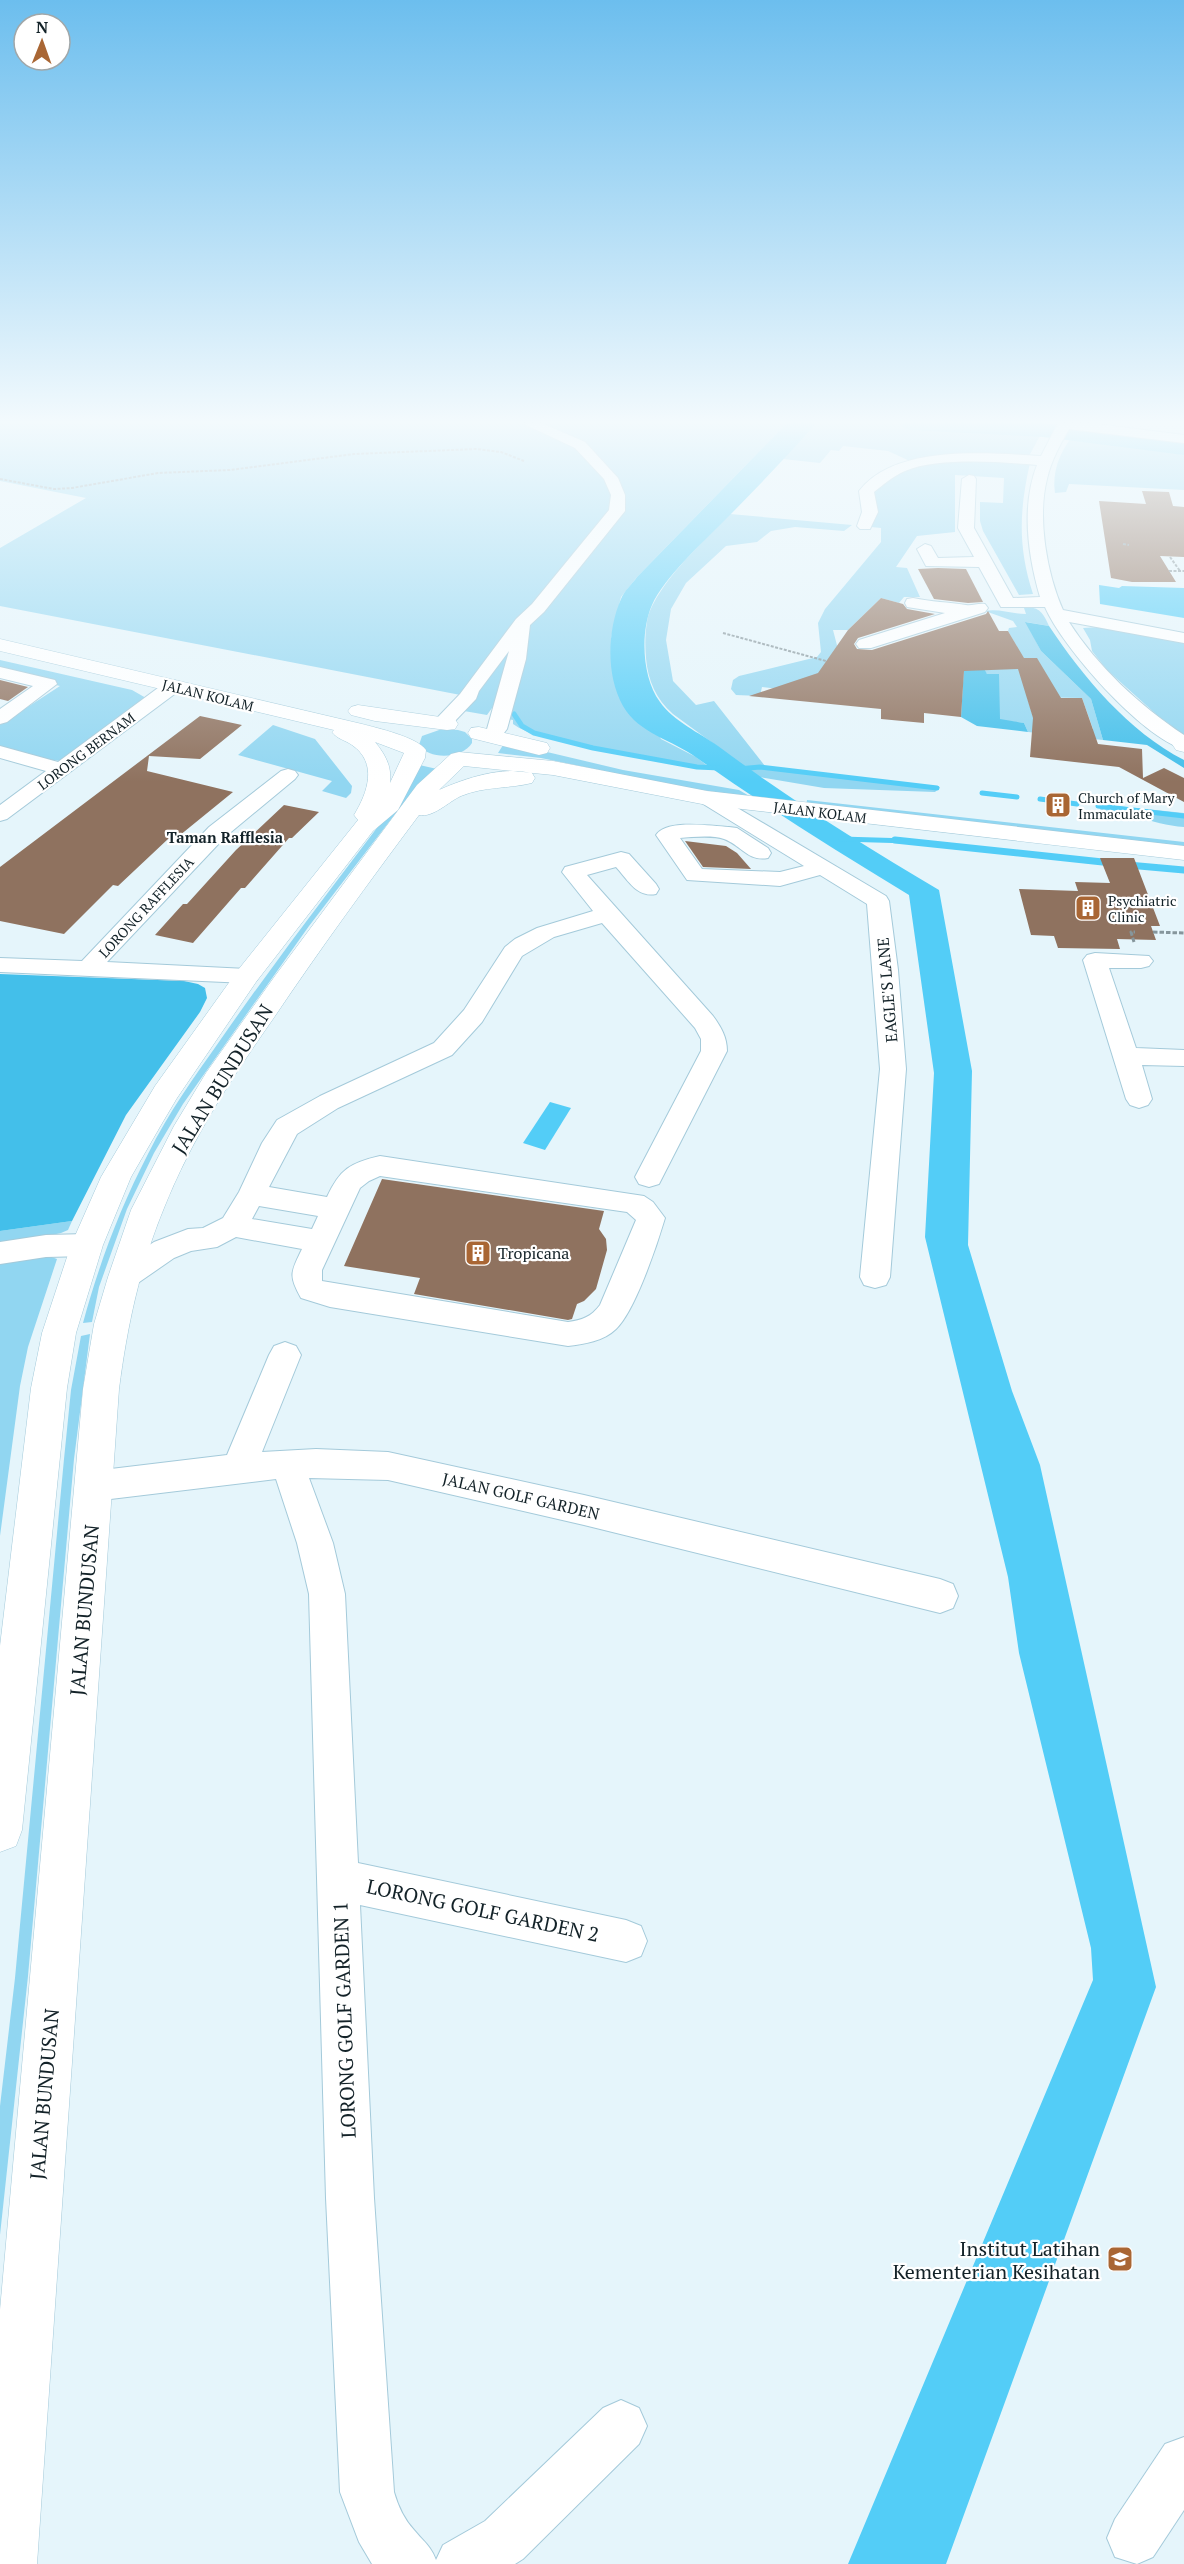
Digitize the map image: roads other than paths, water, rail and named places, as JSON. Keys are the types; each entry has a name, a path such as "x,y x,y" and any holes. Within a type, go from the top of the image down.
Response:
{"main road":[{"path":"0,626 58,639"},
{"name":"JALAN KOLAM","path":"0,645 291,715 328,721 400,743 428,758 525,763 634,782 651,789 789,792 1184,837"},
{"path":"305,698 352,709 447,721"},
{"path":"291,715 356,737 375,756 381,777 380,788 378,796 365,816 377,831 451,791 506,778 548,779 651,789"},
{"name":"JALAN KOLAM","path":"447,721 488,731 550,751 569,750 711,790 740,802 1184,853"},
{"name":"JALAN BUNDUSAN","path":"7,2564 101,1389 111,1324 147,1210 169,1163 216,1080 377,831 414,758 415,750 412,746 415,736 447,721"},
{"name":"JALAN BUNDUSAN","path":"0,1830 2,1783 49,1388 59,1333 87,1245 116,1177 165,1093 247,976 377,831 459,759 480,748 488,731"}],"street":[{"path":"447,721 522,623 538,608 592,543"},
{"path":"974,543 1007,603"},
{"path":"1038,543 1043,584 1053,608 1076,647 1106,681 1183,743"},
{"path":"925,549 932,562 985,562"},
{"path":"913,603 937,608 979,608"},
{"path":"865,644 979,608 1007,603 1053,608 1127,628"},
{"path":"488,731 507,693 518,659 522,623"},
{"path":"1076,647 1081,645 1082,641 1075,630 1076,627 1090,625 1127,628 1184,638"},
{"path":"487,671 513,674"},
{"path":"0,672 48,684 4,712"},
{"name":"LORONG BERNAM","path":"0,815 173,686"},
{"path":"470,690 507,693"},
{"path":"0,752 62,769"},
{"name":"LORONG RAFFLESIA","path":"87,970 217,832 288,775"},
{"name":"EAGLE'S LANE","path":"711,790 821,868 878,902 886,970 893,1069 875,1277"},
{"path":"792,875 729,833 680,831 667,836 696,874 780,879 821,868"},
{"path":"648,889 621,859 573,872 607,914 712,1031 715,1041 714,1051 649,1177"},
{"path":"124,1277 164,1250 188,1240 207,1239 233,1226 287,1127 329,1102 443,1050 458,1037 513,952 531,938 607,914"},
{"path":"1,960 87,970 247,976"},
{"path":"1139,1099 1095,960 1141,961"},
{"path":"1126,1056 1184,1058"},
{"path":"381,1166 625,1201 644,1209 651,1218 647,1234 608,1318 591,1330 568,1334 330,1295 312,1290 306,1281 307,1270 320,1241 348,1183 356,1174 365,1169 381,1166"},
{"path":"252,1194 336,1209"},
{"path":"147,1210 170,1232 188,1240"},
{"path":"233,1226 320,1241"},
{"path":"0,1253 46,1246 87,1245"},
{"path":"238,1469 285,1355"},
{"name":"JALAN GOLF GARDEN","path":"94,1486 238,1469 355,1462 388,1466 596,1512 940,1596"},
{"name":"LORONG GOLF GARDEN 1","path":"288,1466 315,1543 327,1594 350,2198 367,2492 379,2528 396,2553 411,2564"},
{"name":"LORONG GOLF GARDEN 2","path":"339,1880 626,1941"},
{"path":"462,2564 504,2540 621,2426"},
{"path":"1134,2538 1184,2463"}],"waterway":[{"path":"514,714 522,726 534,733 593,748 697,767 720,768"},
{"path":"738,769 760,767 937,788"},
{"path":"982,793 1017,797"},
{"path":"1040,799 1077,804"},
{"path":"1098,806 1184,816"},
{"path":"841,839 903,841"},
{"path":"895,840 903,841"},
{"path":"903,841 909,841"},
{"path":"903,841 1112,863"},
{"path":"1128,865 1184,870"}],"place":[{"name":"Church of Mary Immaculate","path":"1058,805"},
{"name":"Psychiatric Clinic","path":"1088,908"},
{"name":"Tropicana","path":"478,1253"},
{"name":"Institut Latihan Kementerian Kesihatan","path":"1120,2259"}],"district":[{"name":"Taman Rafflesia","path":"225,837"}]}
